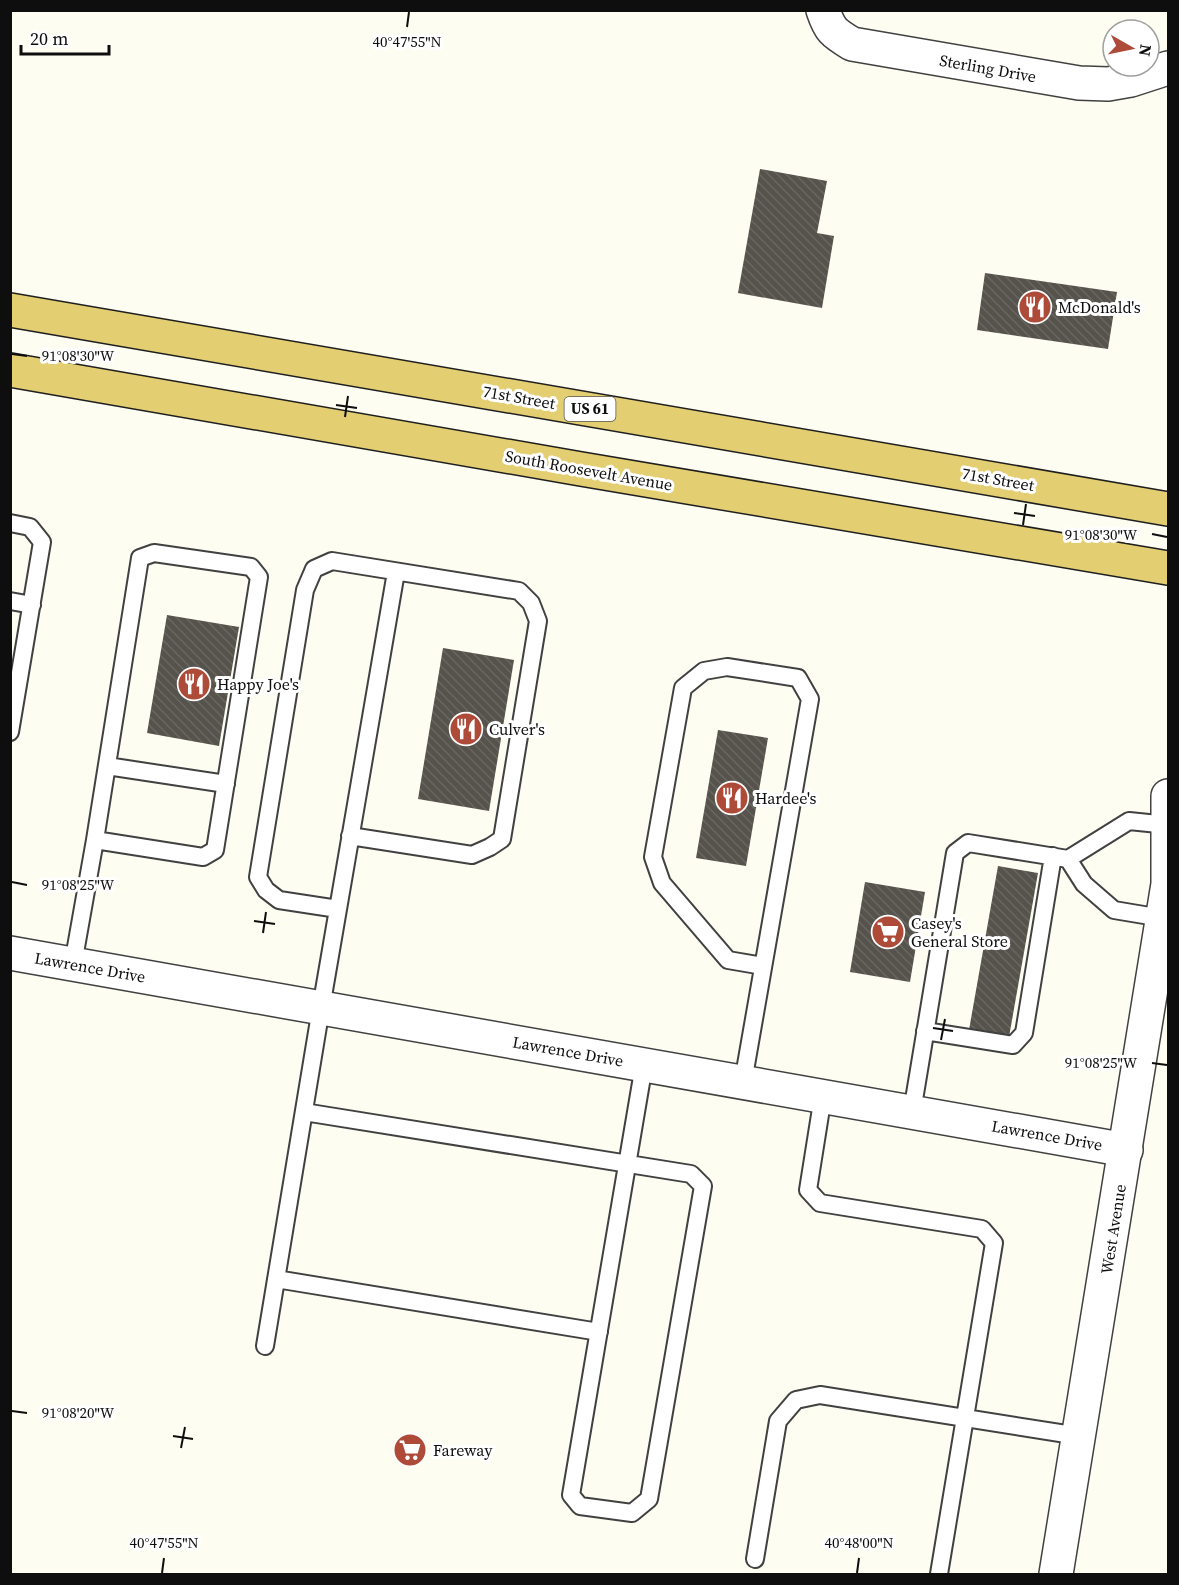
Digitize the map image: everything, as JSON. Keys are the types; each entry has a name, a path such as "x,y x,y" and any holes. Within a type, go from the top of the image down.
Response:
{"highway":[{"name":"71st Street","path":"10,310 1168,509"},
{"name":"South Roosevelt Avenue","path":"10,370 1168,568"}],"street":[{"name":"Sterling Drive","path":"823,10 828,25 837,35 852,44 1079,83 1108,84 1131,80 1168,68"},
{"name":"West Avenue","path":"1056,1575 1168,884 1168,796"},
{"name":"Lawrence Drive","path":"10,953 1126,1149"}],"lane":[{"path":"10,524 30,527 42,542 10,732"},
{"path":"73,964 140,558 153,553 251,567 259,577 215,850 203,857 95,840"},
{"path":"338,909 279,900 266,890 258,877 305,590 314,569 332,561 519,591 531,603 538,621 502,839 490,848 472,855 350,836"},
{"path":"265,1346 396,572"},
{"path":"10,601 32,604"},
{"path":"742,1082 763,966 810,699 798,678 727,667 704,671 683,688 653,857 662,883 728,960 763,966"},
{"path":"107,766 226,784"},
{"path":"912,1112 956,853 968,843 1061,858 1129,820 1168,825"},
{"path":"1061,858 1084,884 1114,910 1162,918"},
{"path":"925,1031 1013,1045 1024,1033 1061,858"},
{"path":"304,1112 627,1164 691,1174 703,1186 650,1499 632,1513 580,1506 571,1494 599,1332 627,1164 644,1065"},
{"path":"823,1096 808,1190 820,1203 982,1229 994,1243 939,1575"},
{"path":"276,1279 599,1332"},
{"path":"755,1559 778,1421 796,1400 820,1395 1079,1436"}],"building":[{"path":"760,169 827,181 817,233 834,236 822,308 738,293"},
{"path":"985,273 1117,292 1108,349 977,330"},
{"path":"167,615 239,627 219,746 147,733"},
{"name":"Culver's","path":"443,648 514,660 489,811 418,799"},
{"name":"Hardee's","path":"718,730 768,738 746,866 696,858"},
{"name":"Casey's General Store","path":"998,866 1038,873 1009,1037 969,1030"},
{"name":"Casey's General Store","path":"865,882 925,892 910,982 850,972"}],"place":[{"name":"McDonald's","path":"1035,307"},
{"name":"Happy Joe's","path":"194,684"},
{"name":"Culver's","path":"466,729"},
{"name":"Hardee's","path":"732,798"},
{"name":"Casey's General Store","path":"888,932"},
{"name":"Fareway","path":"410,1450"}]}
